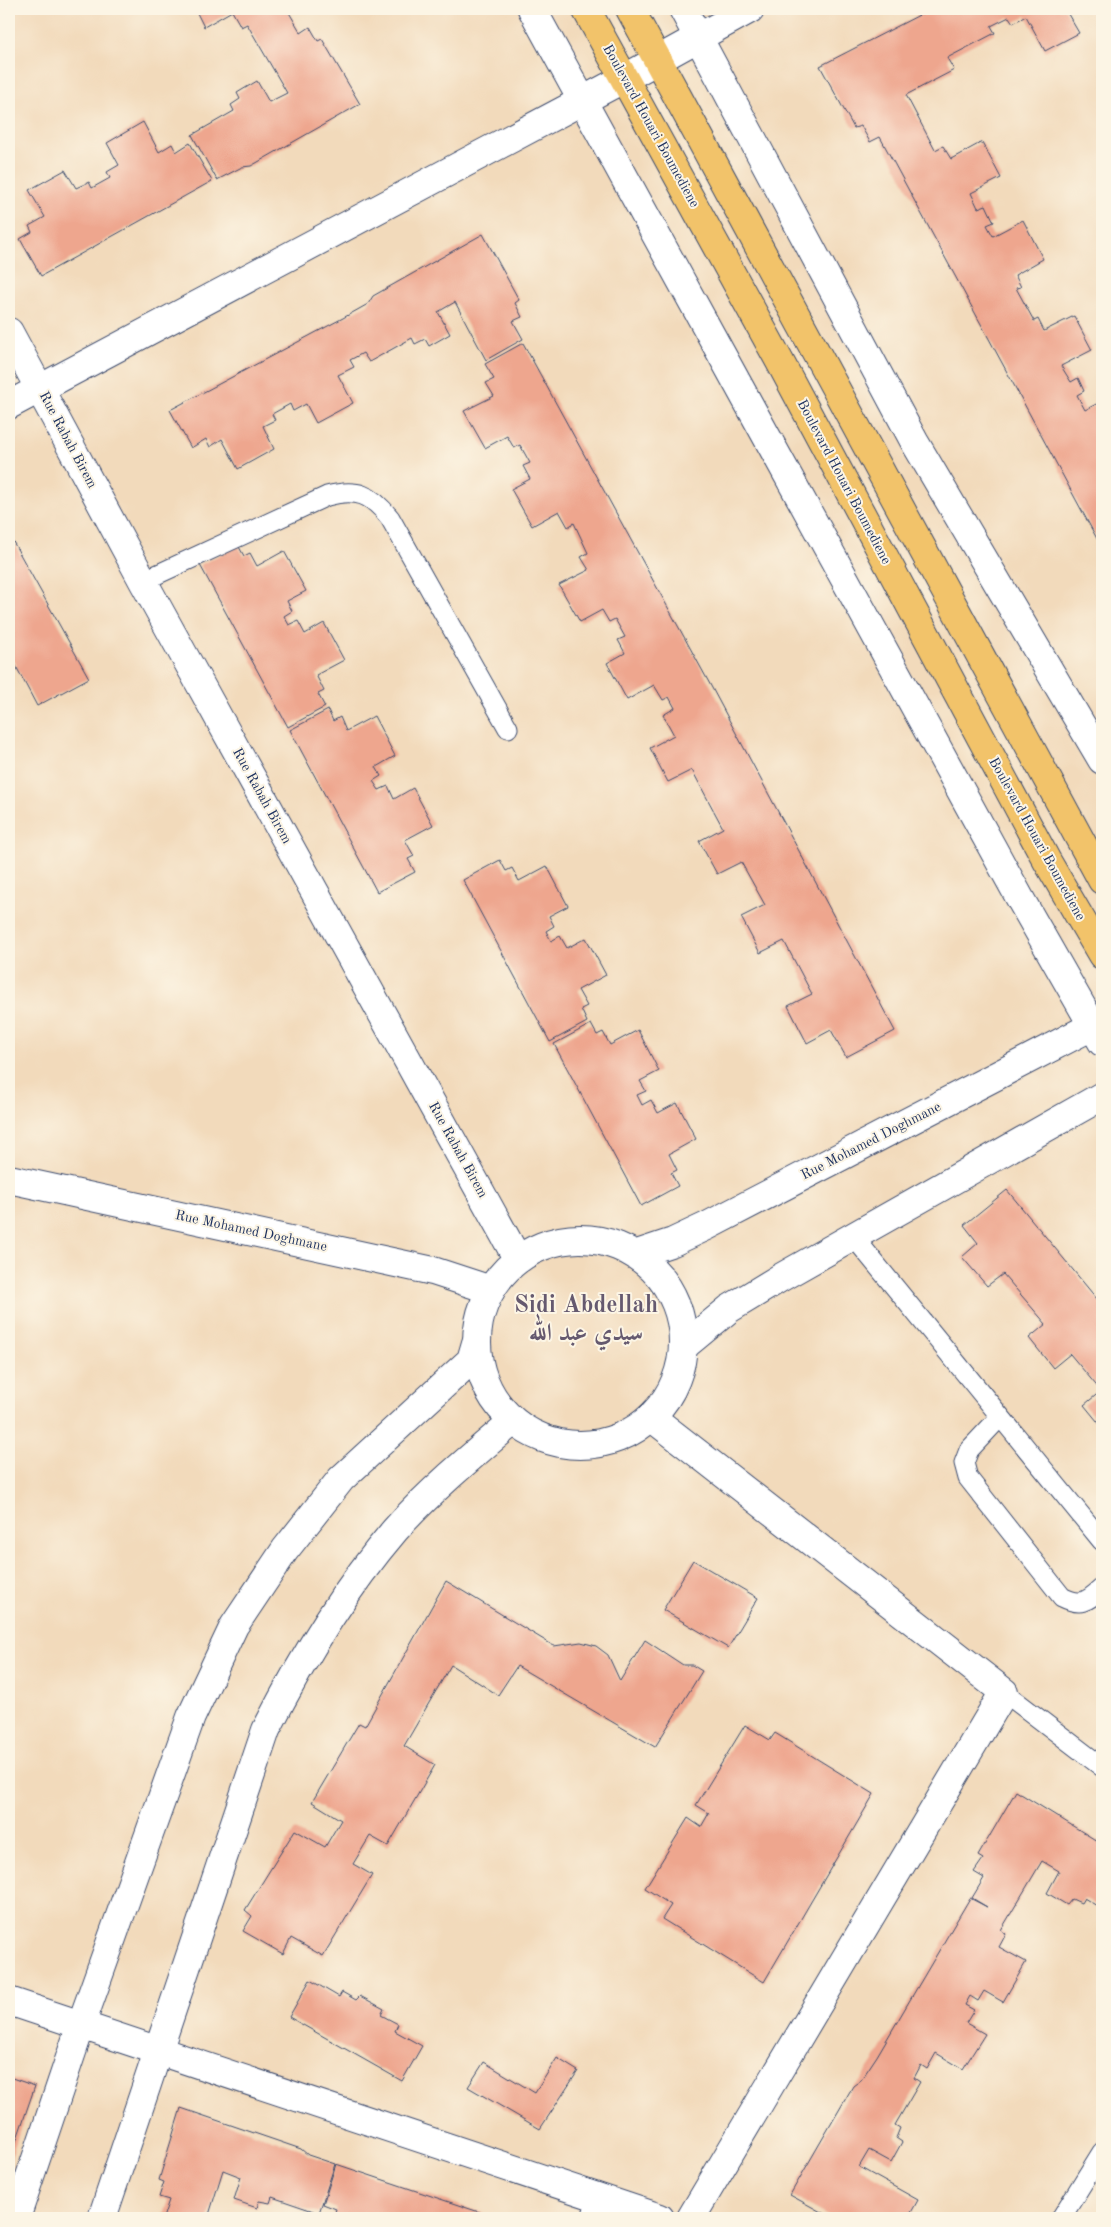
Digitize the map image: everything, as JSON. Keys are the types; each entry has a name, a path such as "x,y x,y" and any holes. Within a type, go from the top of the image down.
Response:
{"main road":[{"name":"Boulevard Houari Boumediene","path":"586,9 784,368 1047,861 1102,955"},
{"path":"630,9 1102,880"}],"street":[{"path":"532,9 1012,885 1099,1030"},
{"path":"683,9 914,442 1102,760"},
{"path":"9,405 583,101 750,9"},
{"name":"Rue Rabah Birem","path":"9,332 143,581 517,1258"},
{"name":"Rue Mohamed Doghmane","path":"637,1254 673,1242 707,1226 1099,1030"},
{"path":"683,1347 729,1309 853,1236 1102,1096"},
{"name":"Rue Mohamed Doghmane","path":"9,1178 433,1271 491,1290"},
{"path":"16,2218 81,2025 191,1717 234,1626 285,1550 341,1479 471,1360 476,1343 478,1320 491,1290 499,1277 517,1258 541,1246 566,1239 592,1239 637,1254 660,1277 674,1300 682,1325 683,1347 678,1377 666,1399 651,1418 632,1432 610,1441 586,1446 562,1444 540,1438 512,1422 488,1390 479,1367 476,1343"},
{"path":"651,1418 1004,1692 691,2218"},
{"path":"102,2218 266,1730 297,1669 332,1612 396,1529 466,1461 512,1422"},
{"path":"9,2000 158,2049 594,2209 660,2218"}],"lane":[{"path":"143,581 327,496 344,491 363,494 379,504 390,518 508,728"},
{"path":"853,1236 1102,1541"},
{"path":"1000,1417 970,1450 964,1463 968,1478 1062,1597 1074,1604 1088,1601 1102,1588"},
{"path":"1004,1692 1102,1767"},
{"path":"1061,2218 1102,2152"}],"building":[{"path":"195,9 287,9 301,33 310,27 318,41 322,39 360,104 251,166 242,167 217,180 192,135 234,111 231,105 240,99 237,93 257,81 269,102 287,93 247,24 241,27 232,11 204,27"},
{"path":"931,9 1065,9 1079,33 1045,51 1026,16 1013,23 1009,17 991,26 995,33 947,58 954,70 906,95 935,150 943,146 951,159 982,142 1001,178 971,193 978,208 986,205 994,222 987,225 993,236 1023,220 1043,259 1015,275 1021,287 1016,288 1034,321 1038,319 1044,331 1074,316 1092,350 1061,366 1071,382 1078,378 1084,391 1077,395 1085,410 1102,401 1102,548 880,137 870,142 861,126 854,128 820,66"},
{"path":"143,122 159,152 172,144 176,152 190,143 212,181 41,276 20,239 32,232 29,226 45,217 29,190 65,170 76,188 89,182 92,188 110,178 107,172 119,165 107,143"},
{"path":"483,234 519,300 515,303 522,317 513,321 523,339 486,360 455,302 438,312 450,334 429,346 425,339 415,344 412,338 369,362 363,353 350,360 354,367 338,375 353,403 316,423 306,404 293,411 290,404 272,414 275,420 263,426 274,449 238,469 222,439 210,447 206,439 191,448 170,410 368,304 373,296"},
{"path":"523,343 712,688 895,1031 846,1057 831,1030 807,1043 788,1006 812,994 784,941 760,953 741,917 765,905 741,862 717,874 699,841 723,828 692,770 668,782 650,748 674,735 663,715 675,708 669,697 663,700 654,685 627,700 607,663 625,653 618,640 625,637 615,619 609,622 602,610 580,622 559,585 589,570 581,557 588,553 574,523 568,527 559,511 532,526 511,489 530,479 523,466 530,463 520,445 514,448 507,436 485,448 464,411 494,396 486,383 494,379 485,364"},
{"path":"11,538 89,678 37,706 9,653 9,539"},
{"path":"238,545 244,556 250,553 257,566 284,551 306,591 287,601 292,611 284,616 289,625 298,621 305,634 324,623 344,660 316,675 324,691 318,694 325,707 288,727 200,565"},
{"path":"328,710 333,721 340,717 346,731 374,716 395,756 376,767 381,776 373,781 379,790 388,786 394,799 413,788 433,825 405,840 414,856 408,859 415,872 377,892 290,730"},
{"path":"500,860 506,871 512,868 519,881 547,866 568,906 549,916 554,926 546,931 551,941 560,936 567,948 586,938 606,975 578,990 587,1006 581,1009 587,1022 550,1042 463,880"},
{"path":"591,1024 597,1035 603,1032 610,1045 638,1030 659,1071 640,1081 646,1091 637,1095 642,1105 651,1100 658,1113 677,1103 696,1139 669,1154 677,1170 671,1173 678,1186 641,1206 554,1044"},
{"path":"1007,1190 1102,1305 1102,1427 1084,1405 1101,1391 1070,1354 1053,1368 1029,1338 1046,1324 1003,1274 987,1286 962,1257 978,1243 964,1225"},
{"path":"693,1560 758,1598 728,1648 663,1610"},
{"path":"446,1581 554,1646 581,1642 596,1646 608,1655 620,1681 645,1640 683,1665 692,1665 702,1671 655,1747 517,1666 498,1695 451,1665 404,1746 435,1765 388,1846 370,1836 353,1864 372,1875 323,1956 291,1938 283,1954 243,1931 252,1916 245,1910 295,1830 325,1847 341,1820 312,1802 359,1723 365,1726"},
{"path":"745,1725 770,1740 775,1733 874,1794 764,1982 662,1919 671,1905 645,1888 688,1818 701,1827 709,1813 696,1805"},
{"path":"1016,1791 1102,1844 1102,1909 1084,1898 1081,1903 1072,1899 1067,1905 1047,1893 1059,1871 1042,1861 1001,1930 1006,1934 999,1947 1026,1962 1003,2002 984,1991 978,2001 970,1996 965,2005 974,2010 966,2023 985,2034 963,2069 936,2053 927,2069 921,2065 914,2078 920,2082 895,2125 900,2128 896,2138 902,2142 891,2162 869,2150 859,2167 918,2200 908,2218 832,2218 790,2195 853,2086 861,2080 877,2056 970,1898 987,1907 972,1898 984,1878 974,1872 983,1859 978,1856"},
{"path":"310,1980 339,1997 342,1992 356,2000 360,1996 384,2009 381,2015 398,2024 395,2031 422,2046 402,2081 289,2017"},
{"path":"557,2058 578,2071 540,2129 468,2087 484,2062 535,2093"},
{"path":"9,2077 35,2086 9,2162"},
{"path":"181,2108 301,2149 308,2155 335,2164 319,2213 272,2197 270,2203 259,2201 257,2208 234,2200 241,2177 223,2170 208,2218 163,2218 169,2200 159,2197 164,2182 159,2180"},
{"path":"336,2164 497,2218 343,2218 334,2215 336,2209 323,2204"}],"district":[{"name":"Sidi Abdellah سيدي عبد الله","path":"586,1320"}]}
